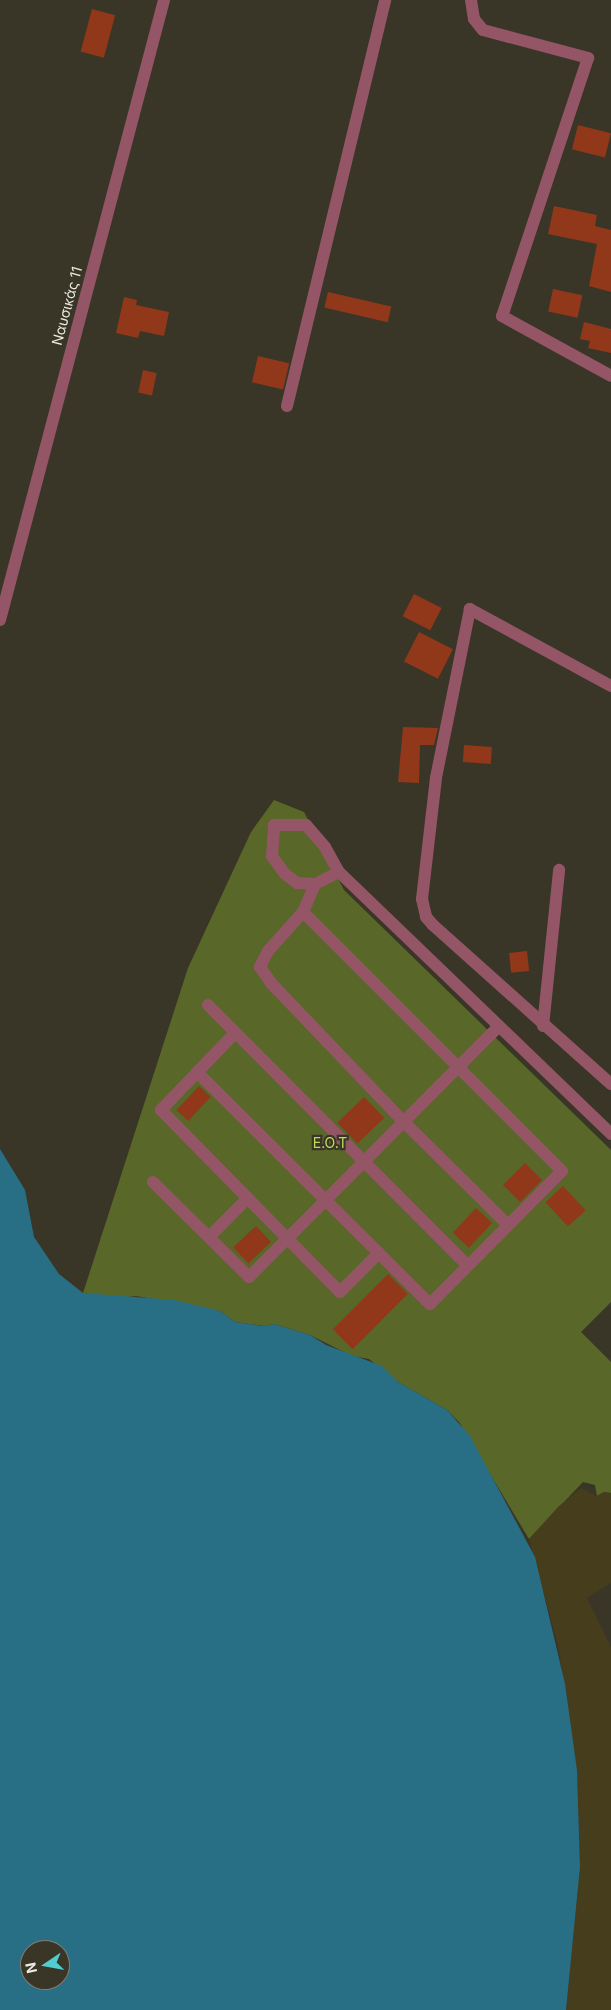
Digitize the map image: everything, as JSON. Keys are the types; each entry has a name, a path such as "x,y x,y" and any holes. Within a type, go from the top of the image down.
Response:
{"street":[{"name":"Ναυσικάς 11","path":"0,620 164,0"},
{"path":"287,406 385,0"},
{"path":"471,0 474,19 491,33 588,58 502,316 611,376"},
{"path":"611,686 470,609 436,778 423,878 423,910 432,925 542,1026 611,1084"},
{"path":"338,872 315,884 297,883 285,874 272,856 274,825 306,825 325,848 338,872 611,1134"},
{"path":"542,1026 549,991 558,870"},
{"path":"315,884 303,912 268,951 260,967 271,983 404,1122 508,1225"},
{"path":"197,1072 430,1304 562,1171 303,912"},
{"path":"208,1006 468,1266"},
{"path":"153,1182 249,1277 499,1026"},
{"path":"235,1033 160,1110 340,1292 379,1253"},
{"path":"209,1237 248,1198"}],"green space":[{"name":"E.O.T","path":"274,800 304,812 344,890 611,1150 611,1302 581,1332 611,1362 611,1493 604,1492 597,1496 595,1485 583,1482 529,1539 459,1422 447,1410 398,1382 369,1359 352,1356 310,1335 274,1324 264,1326 235,1322 220,1311 136,1296 119,1298 83,1293 188,968 251,832"}],"sand":[{"path":"581,1488 597,1496 604,1492 611,1493 611,1583 587,1598 611,1647 611,2010 566,2010 580,1867 577,1770 558,1645 529,1539 559,1506"}],"water":[{"path":"0,1149 25,1190 34,1237 59,1274 83,1293 174,1300 220,1311 235,1322 263,1326 274,1324 310,1335 326,1345 382,1366 398,1382 447,1410 470,1436 535,1557 565,1684 577,1770 580,1867 566,2010 0,2010"}],"building":[{"path":"92,9 115,15 104,58 81,52"},
{"path":"578,125 611,133 605,157 572,149"},
{"path":"554,206 597,215 595,226 611,230 611,292 589,286 597,244 548,234"},
{"path":"553,289 582,295 578,318 548,311"},
{"path":"328,292 391,307 388,322 324,308"},
{"path":"124,297 137,300 136,305 169,312 164,336 140,331 138,338 116,333"},
{"path":"584,322 611,329 611,353 588,348 590,341 580,339"},
{"path":"258,356 289,363 283,390 252,382"},
{"path":"143,370 157,373 152,395 138,392"},
{"path":"414,594 442,608 430,630 403,616"},
{"path":"419,632 453,649 438,679 404,661"},
{"path":"403,727 438,728 434,745 420,745 419,783 398,782"},
{"path":"464,745 492,747 491,764 463,762"},
{"path":"527,951 529,971 511,973 509,953"},
{"path":"199,1086 211,1097 188,1121 176,1110"},
{"path":"364,1097 384,1118 358,1144 337,1123"},
{"path":"525,1163 542,1180 520,1202 503,1185"},
{"path":"563,1186 586,1210 568,1227 545,1202"},
{"path":"476,1208 492,1223 469,1248 453,1233"},
{"path":"256,1226 271,1242 248,1263 233,1247"},
{"path":"388,1274 408,1294 353,1349 333,1329"}]}
